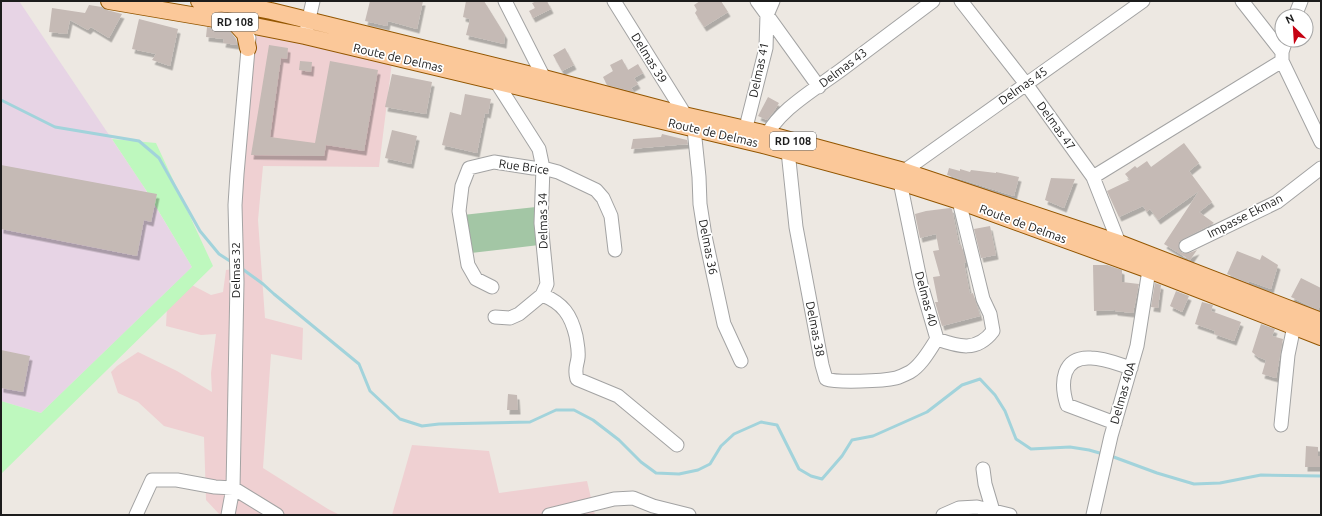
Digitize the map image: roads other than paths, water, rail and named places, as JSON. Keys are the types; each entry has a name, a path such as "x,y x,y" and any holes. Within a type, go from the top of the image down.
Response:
{"main road":[{"name":"Route de Delmas","path":"109,1 257,26 307,28 542,85 684,115 744,135"},
{"name":"Route de Delmas","path":"199,1 259,5 307,28 495,80 542,85 694,129 765,139 902,177 1119,243 1321,321"},
{"path":"248,48 257,26 259,5"},
{"path":"234,22 245,34 248,48"},
{"name":"Route de Delmas","path":"765,139 788,151 902,177 959,201 1149,270 1321,337"}],"street":[{"path":"307,28 313,1"},
{"path":"505,1 542,85"},
{"name":"Delmas 39","path":"614,1 694,129"},
{"path":"757,1 819,87"},
{"name":"Delmas 41","path":"744,135 766,48 767,15 773,1"},
{"name":"Delmas 43","path":"765,139 779,119 787,111 933,1"},
{"name":"Delmas 47","path":"961,1 1026,84 1093,177 1119,243"},
{"name":"Delmas 45","path":"902,177 1026,84 1143,1"},
{"path":"1242,1 1284,51 1321,142"},
{"name":"Delmas 32","path":"228,515 233,488 237,282 235,205 248,48"},
{"path":"1093,177 1284,51"},
{"name":"Delmas 34","path":"495,80 539,148 543,168 541,223 547,284 542,294"},
{"name":"Delmas 36","path":"694,129 700,177 700,204 705,236 724,324 741,361"},
{"name":"Delmas 38","path":"788,151 796,227 822,365 826,379 830,381 852,381 896,378 911,371 923,360 937,339"},
{"name":"Rue Brice","path":"492,287 476,279 468,265 459,211 462,186 469,168 494,162 533,168 543,168 575,179 596,190 603,198 611,216 615,250"},
{"name":"Impasse Ekman","path":"1186,246 1277,202 1321,168"},
{"name":"Delmas 40","path":"902,177 921,284 937,339 954,346 977,345 987,339 993,331 990,314 983,299 959,201"},
{"name":"Delmas 40A","path":"1094,515 1111,436 1137,346 1149,270"},
{"path":"495,317 510,318 519,314 542,294 560,304 568,314 573,325 578,348 578,358 575,366 577,378 618,396 677,445"},
{"path":"1281,426 1288,355 1294,326"},
{"path":"1115,423 1067,405 1063,393 1064,376 1068,366 1082,358 1092,358 1130,368"},
{"path":"983,469 985,484 993,511"},
{"path":"136,515 152,480 177,480 215,487 233,488 278,515"},
{"path":"549,515 614,499 633,498 654,511 689,515"},
{"path":"943,515 959,508 977,507 1010,515"}],"waterway":[{"path":"1,100 55,127 139,141 159,158 200,231 219,254 233,263"},
{"path":"241,268 263,284 359,364 370,391 400,419 422,426 439,424 530,422 556,410 574,410 593,420 619,440 641,462 656,473 679,474 698,470 710,464 721,446 734,434 761,422 777,425 799,469 811,476 822,479 842,456 852,440 873,436 927,412 962,385 980,379 995,395 1005,411 1016,439 1031,449 1070,447 1103,454"},
{"path":"1111,456 1157,473 1194,484 1220,483 1261,475 1321,476"}]}
